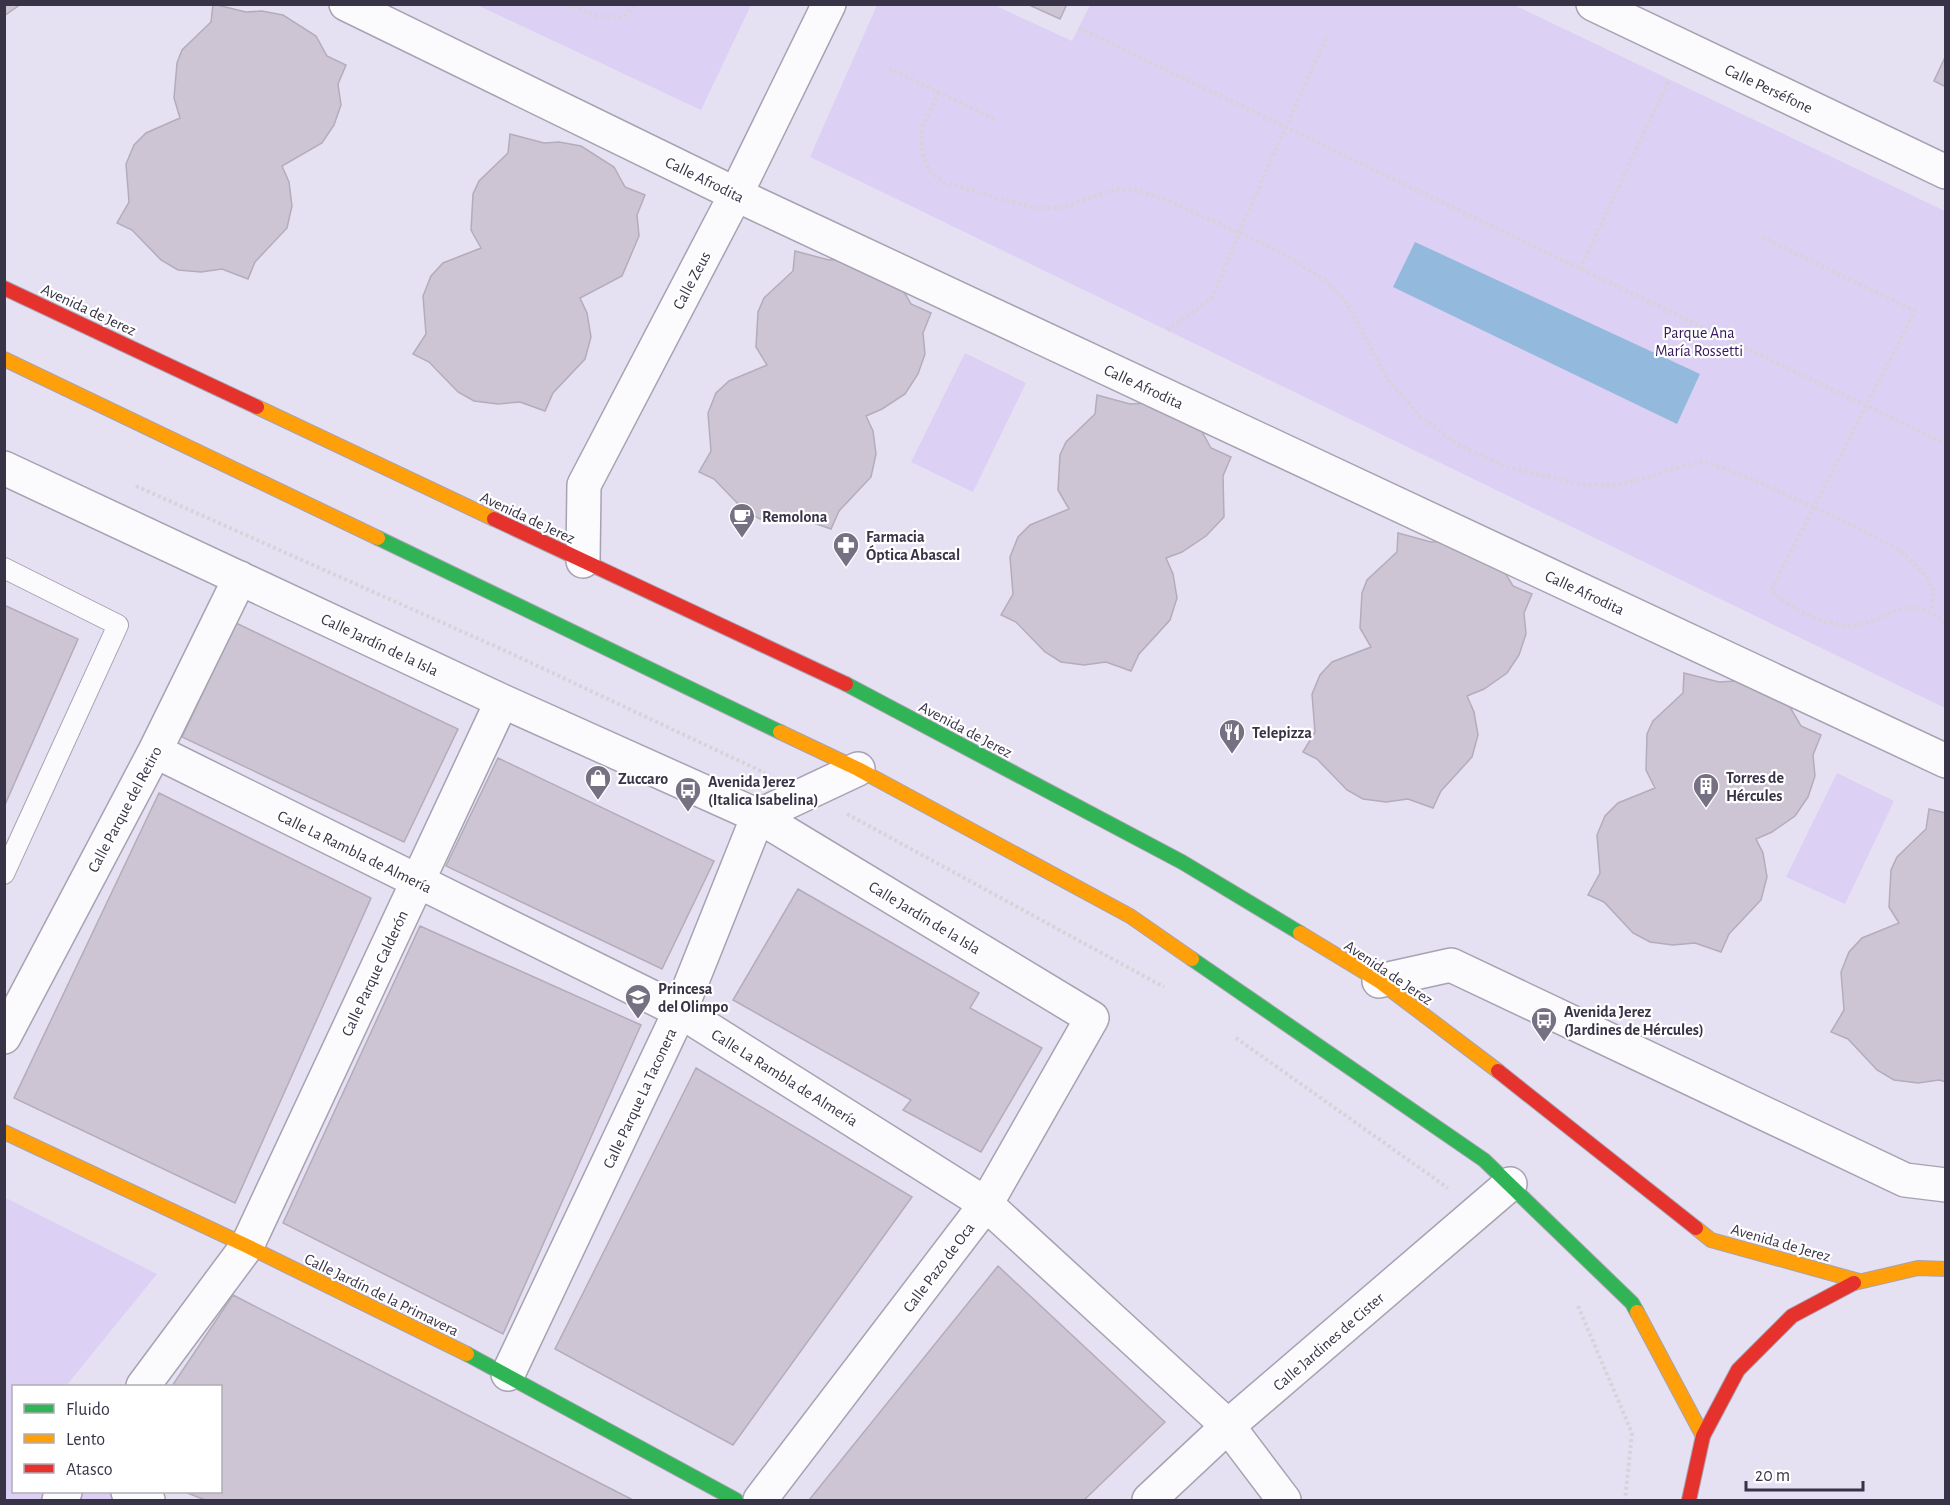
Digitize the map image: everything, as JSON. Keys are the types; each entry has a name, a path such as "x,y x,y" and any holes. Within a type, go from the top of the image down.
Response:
{"main road":[{"name":"Avenida de Jerez","path":"4,288 862,693 1182,862 1379,981 1540,1102 1711,1240 1859,1281"},
{"path":"4,359 858,769 1130,915 1484,1160 1632,1303 1703,1436"},
{"name":"Calle Jardín de la Primavera","path":"4,1132 247,1246 508,1374 736,1500"},
{"path":"1931,1268 1946,1258"},
{"path":"1689,1500 1703,1436 1738,1370 1792,1316 1859,1281 1918,1268 1946,1269"}],"street":[{"name":"Calle Afrodita","path":"346,4 736,194 1946,761"},
{"name":"Calle Zeus","path":"583,561 584,485 736,194 829,4"},
{"name":"Calle Perséfone","path":"1593,4 1946,172"},
{"name":"Calle Jardín de la Isla","path":"4,468 502,701 758,816 1092,1018"},
{"name":"Calle Parque del Retiro","path":"4,1036 155,752 240,578"},
{"name":"Calle Parque Calderón","path":"144,1385 247,1246 502,701"},
{"name":"Calle La Rambla de Almería","path":"155,752 680,1011 986,1204 1228,1426 1284,1500"},
{"path":"758,816 858,769"},
{"name":"Calle Parque La Taconera","path":"508,1374 680,1011 758,816"},
{"path":"1379,981 1451,965 1905,1180 1946,1185"},
{"name":"Calle Pazo de Oca","path":"760,1500 986,1204 1092,1018"},
{"name":"Calle Jardines de Cister","path":"1149,1500 1228,1426 1510,1184"},
{"path":"132,1493 148,1500"}],"lane":[{"path":"4,568 118,625 4,874"}],"path":[{"path":"567,4 597,16 624,17 635,4"},
{"path":"1079,28 1946,444"},
{"path":"1167,330 1212,298 1328,34"},
{"path":"888,68 995,120"},
{"path":"1580,269 1669,79"},
{"path":"939,92 922,127 922,152 931,172 945,183 1035,208 1060,208 1116,189 1136,190 1169,201 1275,249 1325,280 1347,303 1388,380 1419,415 1465,447 1503,466 1581,485 1619,485 1702,461 1752,479 1900,550 1917,565 1934,592 1931,612"},
{"path":"1762,237 1915,311 1771,591 1800,613 1847,625 1914,606 1931,612 1946,622"},
{"path":"132,484 508,652 771,776"},
{"path":"839,809 1171,991"},
{"path":"1229,1032 1450,1190"},
{"path":"1571,1299 1579,1307 1632,1433 1625,1500"}],"green space":[{"path":"751,4 701,110 477,5"},
{"name":"Parque Ana María Rossetti","path":"877,5 994,5 1072,41 1090,5 1514,5 1945,211 1945,708 810,157"},
{"path":"965,353 1026,383 973,492 911,462"},
{"path":"1837,773 1894,801 1845,904 1786,877"},
{"path":"4,1197 157,1274 67,1385 12,1385 12,1493 130,1493 148,1500 5,1500"}],"water":[{"path":"1415,242 1700,374 1677,424 1393,287"}],"building":[{"path":"4,4 21,4 4,16"},
{"path":"213,4 246,12 262,11 283,15 316,36 327,56 346,65 338,84 341,105 334,125 322,143 282,166 289,182 292,206 287,228 255,262 248,279 222,269 201,272 178,270 161,260 132,230 117,223 129,202 126,164 134,145 146,133 180,118 174,98 177,63 182,50 211,22"},
{"path":"1027,4 1067,4 1060,19"},
{"path":"1946,55 1946,87 1934,81"},
{"path":"510,134 544,143 559,142 581,146 614,167 625,187 645,195 637,215 639,236 622,276 580,298 587,313 591,337 585,359 553,393 545,411 520,402 498,404 474,401 458,392 429,362 413,354 426,334 423,296 431,276 443,263 481,248 471,230 473,194 479,181 508,153"},
{"path":"795,251 829,260 845,259 900,285 911,304 931,313 923,333 925,354 918,374 905,394 866,416 873,431 876,454 871,477 839,511 831,529 805,520 783,522 760,519 744,510 714,479 699,472 711,451 708,413 716,393 729,381 767,365 756,347 758,312 764,298 793,271"},
{"path":"1097,395 1130,404 1146,403 1200,428 1211,448 1231,457 1223,476 1224,517 1206,536 1182,552 1166,558 1173,574 1177,598 1170,620 1139,654 1131,671 1106,662 1084,665 1061,662 1045,652 1016,622 1001,615 1013,594 1010,557 1018,537 1030,525 1069,509 1058,490 1060,455 1066,442 1095,414"},
{"path":"1398,533 1431,542 1447,541 1501,566 1513,586 1532,594 1524,613 1526,634 1519,655 1507,673 1484,689 1467,696 1474,712 1478,735 1472,757 1441,791 1433,808 1408,799 1386,802 1363,799 1347,790 1317,759 1303,752 1315,732 1312,694 1320,675 1332,662 1371,647 1360,628 1362,593 1367,580 1397,552"},
{"path":"4,605 78,639 4,807"},
{"path":"236,623 458,729 404,842 182,737"},
{"name":"Torres de Hércules","path":"1684,673 1719,682 1735,681 1757,685 1790,707 1801,726 1821,735 1813,755 1815,776 1808,797 1795,816 1772,832 1756,839 1763,853 1767,877 1761,900 1729,934 1721,952 1695,943 1673,945 1650,942 1633,933 1604,902 1588,895 1600,873 1597,835 1605,816 1618,803 1655,788 1646,770 1647,734 1653,721 1683,693"},
{"path":"498,758 714,861 662,969 446,866"},
{"path":"159,793 371,898 235,1203 14,1098"},
{"path":"1929,809 1946,813 1946,1082 1939,1080 1918,1083 1894,1080 1877,1070 1848,1039 1831,1032 1844,1010 1841,972 1849,952 1862,938 1899,923 1889,907 1891,870 1897,857 1926,829"},
{"path":"798,889 979,993 970,1008 1042,1048 981,1152 903,1110 911,1100 733,1000"},
{"path":"420,926 641,1025 503,1334 283,1223"},
{"path":"696,1068 912,1197 733,1445 555,1349"},
{"path":"998,1266 1165,1422 1084,1500 809,1500"},
{"path":"233,1295 633,1500 205,1500 188,1493 222,1493 222,1385 173,1385"}],"traffic: fast":[{"path":"378,538 780,732"},
{"path":"846,684 1182,862 1300,933"},
{"path":"1192,959 1484,1160 1632,1303 1637,1312"},
{"path":"467,1354 736,1500"}],"traffic: slow":[{"path":"4,359 378,538"},
{"path":"257,407 494,519"},
{"path":"780,732 858,769 1130,916 1192,959"},
{"path":"1300,933 1379,981 1498,1071"},
{"path":"4,1132 247,1246 467,1354"},
{"path":"1696,1228 1711,1240 1859,1281"},
{"path":"1854,1283 1918,1268 1946,1269"},
{"path":"1637,1312 1703,1436"}],"traffic: jam":[{"path":"4,288 257,407"},
{"path":"494,519 846,684"},
{"path":"1498,1071 1696,1228"},
{"path":"1689,1500 1703,1436 1738,1370 1792,1316 1854,1283"}],"place":[{"name":"Remolona","path":"742,539"},
{"name":"Farmacia Óptica Abascal","path":"846,568"},
{"name":"Telepizza","path":"1232,755"},
{"name":"Zuccaro","path":"598,801"},
{"name":"Torres de Hércules","path":"1706,809"},
{"name":"Avenida Jerez (Italica Isabelina)","path":"688,813"},
{"name":"Princesa del Olimpo","path":"638,1020"},
{"name":"Avenida Jerez (Jardines de Hércules)","path":"1544,1043"}]}
